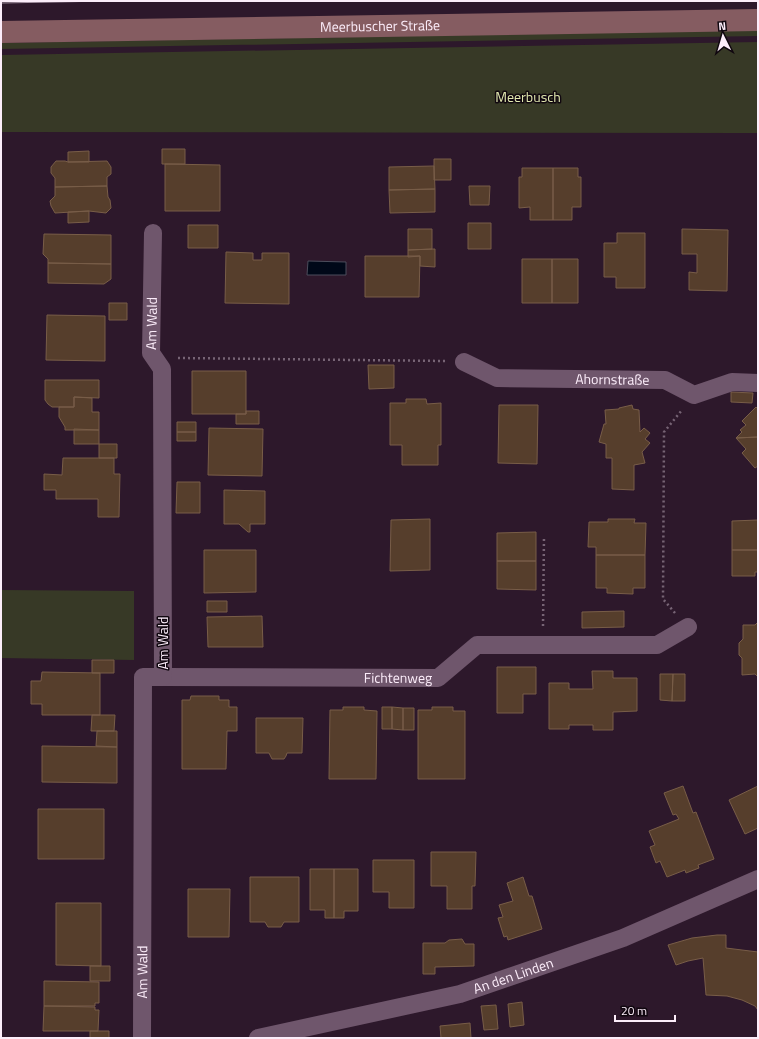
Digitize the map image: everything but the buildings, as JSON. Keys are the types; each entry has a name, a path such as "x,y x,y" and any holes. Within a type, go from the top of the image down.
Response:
{"main road":[{"name":"Meerbuscher Straße","path":"1,32 758,20"}],"street":[{"name":"Am Wald","path":"142,1038 143,677 163,677 162,369 151,353 152,233"},
{"name":"Ahornstraße","path":"464,362 497,378 665,380 694,395"},
{"path":"694,395 732,382 758,383"},
{"name":"Fichtenweg","path":"163,677 438,678 477,645 657,645 688,627"},
{"name":"An den Linden","path":"258,1038 460,994 623,938 758,879"}],"path":[{"path":"162,369 173,358 464,362"},
{"path":"688,627 663,599 664,432 694,395"},
{"path":"543,645 544,536"}],"green space":[{"path":"758,30 758,36 1,49 1,43"},
{"name":"Meerbusch","path":"758,42 758,133 1,132 1,55"},
{"path":"1,590 134,591 134,660 1,658"}],"water":[{"path":"308,261 346,262 346,275 307,275"}],"tram line":[{"path":"1,3 109,1"}]}
